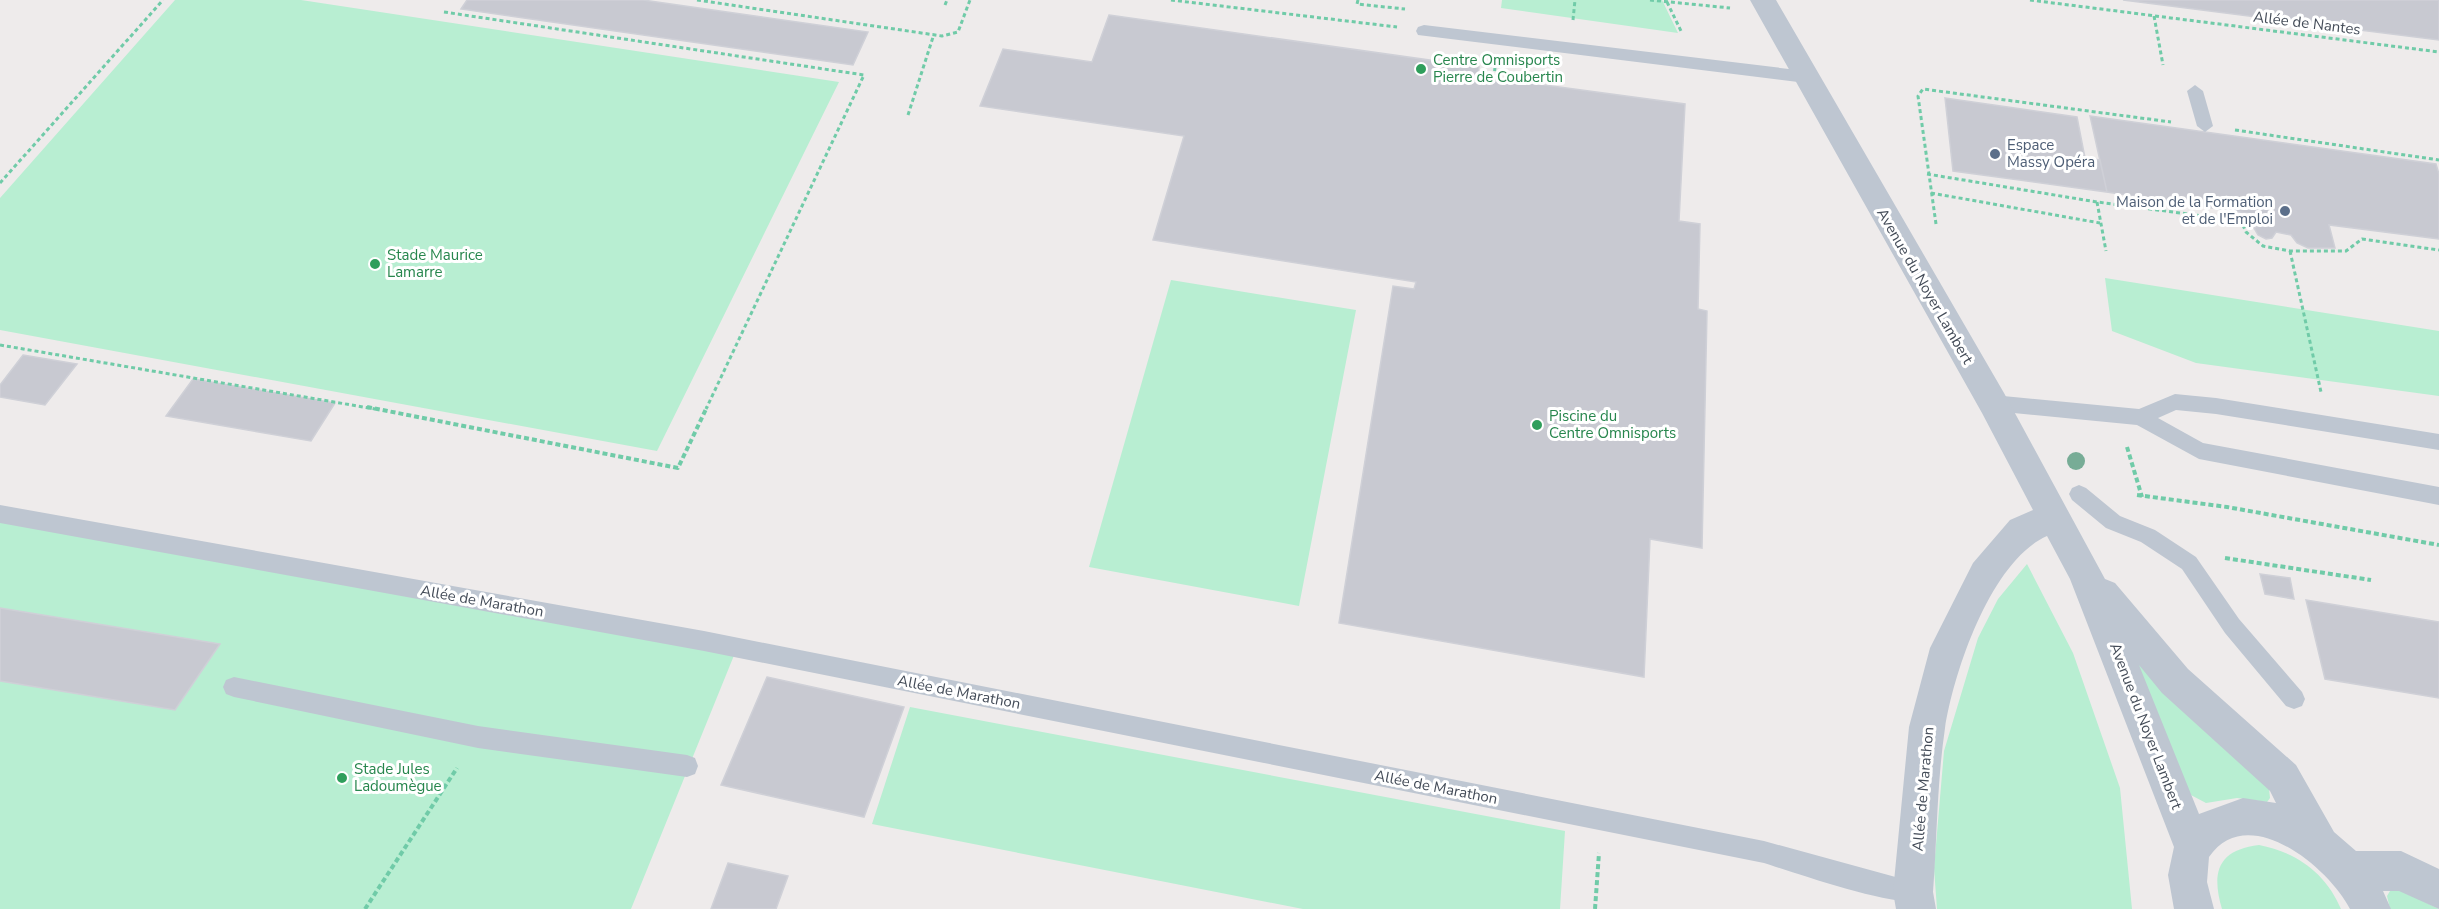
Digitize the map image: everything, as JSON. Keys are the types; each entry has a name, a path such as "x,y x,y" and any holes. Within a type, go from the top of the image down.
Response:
{"street":[{"name":"Avenue du Noyer Lambert","path":"1766,5 1993,403 2067,505 2085,573 2193,847"},
{"name":"Allée de Marathon","path":"1915,900 1927,727 1948,648 1985,574 2006,547 2022,531 2067,505"},
{"name":"Avenue du Noyer Lambert","path":"2085,573 2175,681 2283,778 2319,842"},
{"path":"2194,909 2187,884 2187,864 2193,847 2208,828 2230,819 2258,818 2288,826 2319,842 2349,871 2371,909"},
{"path":"2349,871 2402,871 2439,891"}],"lane":[{"path":"1424,31 1806,77"},
{"path":"2195,91 2205,126"},
{"path":"2140,417 2175,402 2216,406 2439,442"},
{"path":"1993,403 2140,417 2199,451 2439,496"},
{"path":"2067,505 2148,536 2189,563 2232,626 2294,699"},
{"name":"Allée de Marathon","path":"0,514 704,641 1602,819 1764,852 1870,883 1915,900"},
{"path":"234,687 478,737 687,766"}],"path":[{"path":"0,183 163,0"},
{"path":"697,0 934,34 958,32 970,0"},
{"path":"1171,0 1424,31 1426,12 1357,4 1358,0"},
{"path":"1650,0 1766,5"},
{"name":"Allée de Nantes","path":"2030,0 2439,52"},
{"path":"1667,1 1686,42"},
{"path":"0,345 429,418 678,468 864,75 444,12"},
{"path":"2154,16 2163,65"},
{"path":"908,115 934,34"},
{"path":"1918,96 1936,228"},
{"path":"1927,174 2097,202 2241,221 2246,232 2263,246 2290,251 2346,251 2362,239 2439,250"},
{"path":"1932,193 2100,223"},
{"path":"2097,202 2106,251"},
{"path":"2290,251 2328,425"},
{"path":"2117,414 2141,495 2148,536"},
{"path":"2067,505 2141,495 2227,507 2439,545"},
{"path":"2171,550 2371,580"},
{"path":"365,909 478,737"},
{"path":"1595,909 1602,819"}],"green space":[{"name":"Stade Maurice Lamarre","path":"175,0 301,0 839,82 657,451 0,330 0,198"},
{"path":"1502,0 1662,0 1678,33 1501,8"},
{"path":"2105,278 2439,331 2439,396 2196,363 2112,331"},
{"path":"1171,280 1356,310 1299,606 1089,567"},
{"name":"Stade Jules Ladoumègue","path":"0,514 737,648 631,909 0,909"},
{"path":"2027,564 2073,653 2120,788 2132,909 1937,909 1934,868 1944,751 1978,638 1998,599"},
{"path":"2132,651 2269,789 2270,798 2267,802 2237,798 2206,803 2189,794"},
{"path":"910,707 1565,831 1560,909 1303,909 872,824"},
{"path":"2259,845 2285,853 2308,866 2327,885 2341,909 2222,909 2217,884 2221,865 2234,852"},
{"path":"2393,886 2439,909 2390,909 2387,896"}],"building":[{"path":"467,0 643,0 868,32 853,65 461,9"},
{"path":"2123,0 2439,0 2439,40"},
{"name":"Piscine du Centre Omnisports","path":"1109,15 1479,67 1478,76 1685,104 1679,221 1700,224 1698,309 1707,311 1702,548 1650,539 1644,677 1339,623 1393,286 1414,289 1416,282 1153,240 1184,136 980,106 1003,49 1092,62"},
{"path":"1945,98 2077,117 2085,158 2100,160 2107,192 1953,171"},
{"path":"2090,116 2436,164 2439,174 2439,239 2329,225 2335,248 2308,248 2297,243 2291,235 2276,232 2272,238 2266,239 2258,235 2254,228 2260,225 2259,215 2107,192"},
{"path":"23,355 77,364 45,405 0,397 0,385"},
{"path":"193,379 335,403 311,441 166,416"},
{"path":"2260,574 2290,578 2294,599 2265,594"},
{"path":"2306,600 2439,622 2439,698 2325,679"},
{"path":"0,608 220,644 175,710 0,681"},
{"path":"767,677 904,707 864,817 721,785"},
{"path":"728,863 788,876 776,909 711,909"}],"place":[{"name":"Centre Omnisports Pierre de Coubertin","path":"1421,69"},
{"name":"Espace Massy Opéra","path":"1995,154"},
{"name":"Maison de la Formation et de l'Emploi","path":"2285,211"},
{"name":"Stade Maurice Lamarre","path":"375,264"},
{"name":"Piscine du Centre Omnisports","path":"1537,425"},
{"name":"Stade Jules Ladoumègue","path":"342,778"}]}
